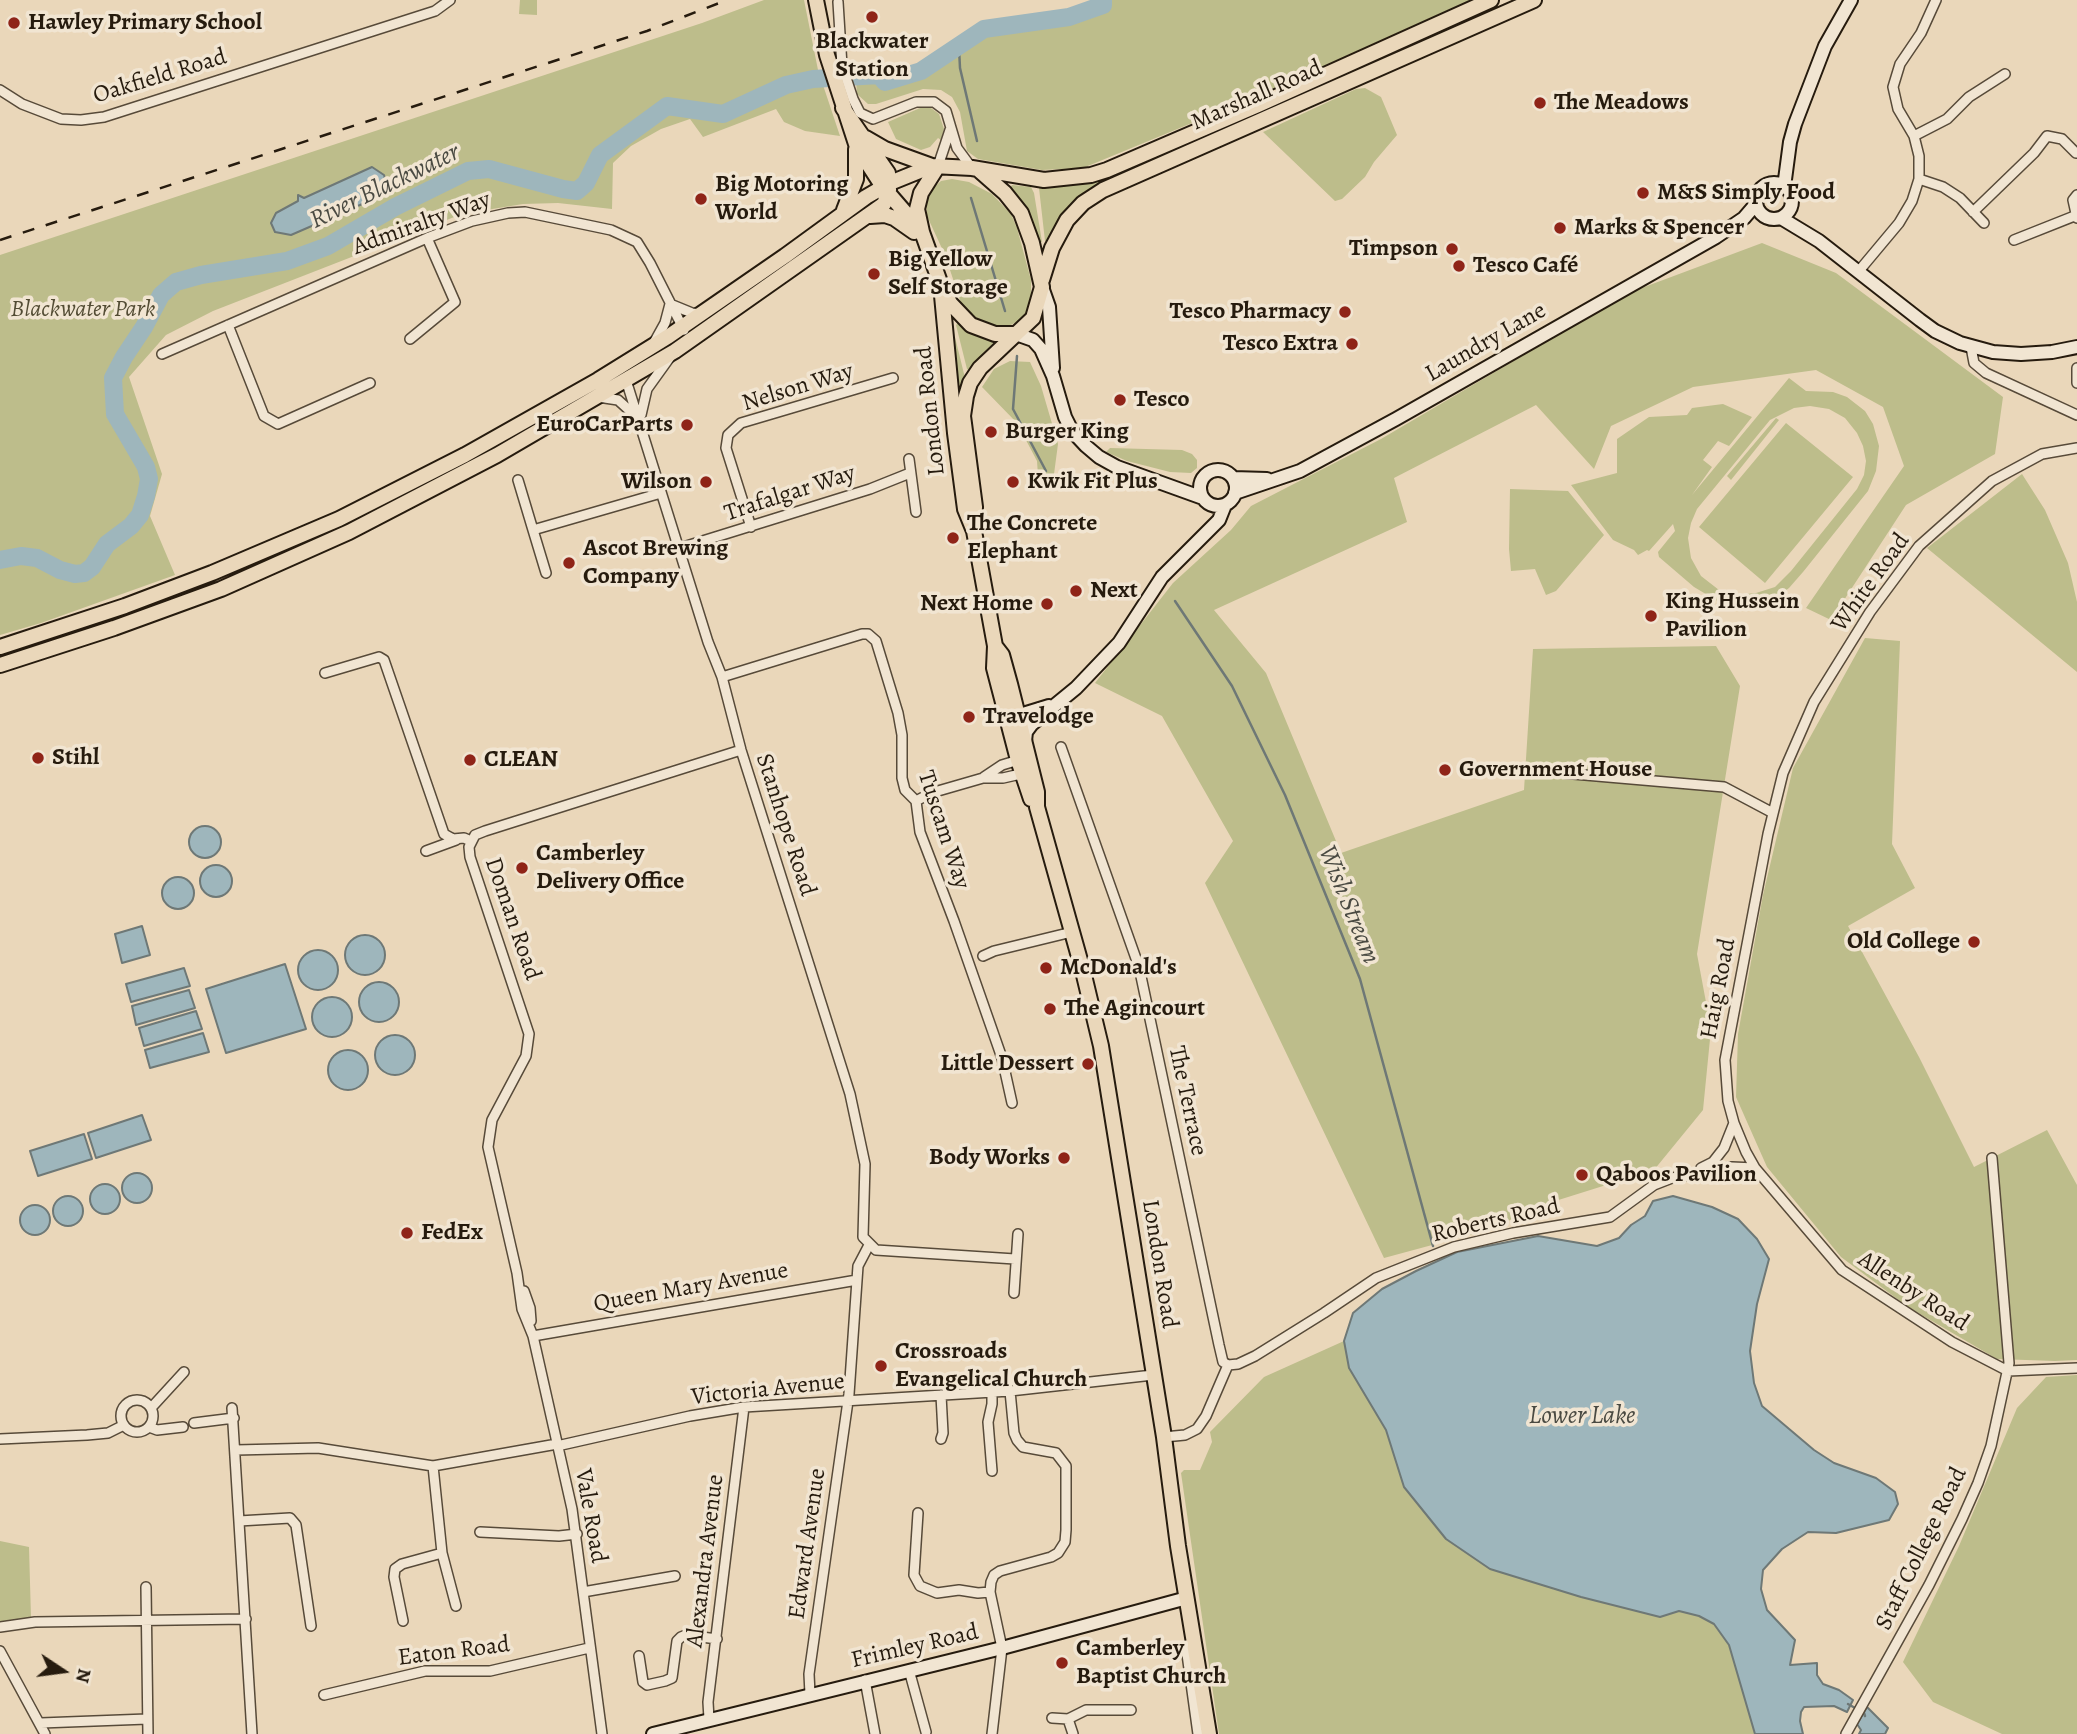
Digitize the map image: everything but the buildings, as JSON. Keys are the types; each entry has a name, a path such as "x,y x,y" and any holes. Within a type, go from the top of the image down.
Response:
{"main road":[{"path":"816,0 821,34 836,65 838,93 848,103 861,142 887,188 924,237"},
{"name":"Marshall Road","path":"935,166 976,169 1044,180 1098,173 1258,106 1491,0"},
{"name":"Marshall Road","path":"1016,334 1035,314 1056,240 1067,220 1083,203 1102,190 1534,0"},
{"path":"861,142 935,166"},
{"path":"842,214 854,187 861,142"},
{"path":"0,647 156,595 212,573 339,519 501,436 702,314 842,214 887,188 935,166"},
{"path":"935,166 919,197 918,214 941,285 950,303 971,325 989,333 1016,334"},
{"path":"976,169 1005,193 1021,213 1042,284"},
{"path":"0,665 221,589 440,486 675,351 752,299 854,223 869,216 884,204 887,188"},
{"path":"869,216 894,218 924,237"},
{"name":"London Road","path":"941,285 965,509 974,531 995,646 994,667 1012,717 1025,766"},
{"name":"London Road","path":"974,531 975,506 963,416 966,396 970,383 980,368 1016,334"},
{"path":"620,365 626,380"},
{"name":"London Road","path":"1012,717 1024,741 1029,797 1037,807 1090,998 1103,1057 1209,1734"}],"street":[{"name":"Oakfield Road","path":"0,90 22,104 61,119 104,117 435,11 450,0"},
{"path":"1851,0 1825,46 1790,142 1769,184 1761,189 1756,204 1760,212 1767,218 1781,218 1819,241 1935,331 1970,347 1993,352 2034,355 2077,347"},
{"path":"1858,272 1899,223 1912,201 1919,180 1919,156 1914,136 1898,109 1893,87 1900,64 1922,33 1936,0"},
{"path":"838,2 836,65 848,103 873,119 916,102 934,102 946,111 959,153 976,169"},
{"path":"1914,136 1947,119 1969,97 2005,74"},
{"path":"935,166 951,128"},
{"path":"1973,212 2034,153 2047,136 2062,139 2076,153"},
{"path":"1784,187 1790,142"},
{"path":"1919,180 1943,187 1960,198 1984,223"},
{"path":"1769,184 1784,187 1791,195 1788,213 1781,218"},
{"path":"2014,240 2077,216 2074,200 2077,195"},
{"name":"Laundry Lane","path":"1235,493 1300,471 1396,419 1716,237 1744,218 1756,204"},
{"path":"1791,206 1819,241"},
{"name":"Admiralty Way","path":"162,354 427,238 472,221 525,212 611,230 637,242 689,341"},
{"name":"Laundry Lane","path":"1716,237 1767,218"},
{"path":"410,339 455,302 427,238"},
{"path":"1042,284 1050,318 1053,376"},
{"path":"650,347 662,330 670,304 702,314"},
{"path":"228,325 264,416 278,424 370,383"},
{"path":"1016,334 1038,344 1053,376 1072,431 1099,457 1117,467 1203,498 1213,505 1225,505"},
{"path":"1970,347 1974,363 1986,373 2077,415"},
{"path":"640,421 647,389 675,351"},
{"path":"2077,368 2077,383"},
{"name":"Nelson Way","path":"751,527 726,448 728,435 741,423 893,378"},
{"name":"Stanhope Road","path":"626,380 708,642 722,677 741,750 850,1094 865,1164 862,1228 863,1237 869,1245"},
{"path":"598,397 618,400 640,421"},
{"name":"White Road","path":"1773,813 1783,773 1814,702 1870,612 1919,546 1992,481 2042,454 2077,448"},
{"path":"909,458 916,512"},
{"path":"1024,741 1032,724 1094,671 1119,643 1163,577 1219,520 1225,505 1235,493 1233,478 1226,471 1216,470 1205,475 1200,483 1203,498"},
{"name":"Trafalgar Way","path":"680,548 870,489 911,473"},
{"path":"1146,477 1200,483"},
{"name":"Laundry Lane","path":"1233,478 1275,479"},
{"path":"518,480 546,573"},
{"path":"533,530 661,493"},
{"name":"Tuscam Way","path":"722,677 862,634 873,637 880,648 898,713 905,790 916,801 920,832 1002,1058 1012,1103"},
{"name":"Doman Road","path":"326,673 379,657 384,660 444,834 456,840 464,838 471,841 470,857 529,1034 526,1056 492,1120 488,1147 526,1309"},
{"path":"1012,717 1056,704"},
{"name":"The Terrace","path":"1061,747 1139,967 1219,1345 1223,1362 1228,1365"},
{"path":"471,841 477,834 485,831 741,750"},
{"path":"916,801 931,793 983,778 1002,765 1025,766"},
{"path":"1527,770 1724,787 1773,813"},
{"name":"Haig Road","path":"1755,1168 1734,1123 1728,1101 1725,1060 1773,813"},
{"path":"426,851 456,840"},
{"path":"983,956 1072,932"},
{"path":"1695,1172 1713,1162 1724,1148 1734,1123"},
{"name":"Staff College Road","path":"1846,1734 1929,1586 1979,1482 1991,1446 2009,1363 1992,1158"},
{"path":"1695,1172 1732,1167 1755,1168"},
{"name":"Allenby Road","path":"1755,1168 1842,1270 1952,1342 2008,1371"},
{"name":"Roberts Road","path":"1228,1365 1238,1364 1255,1356 1376,1278 1454,1247 1513,1233 1610,1217 1654,1185 1695,1172"},
{"path":"1014,1293 1018,1234"},
{"path":"848,1400 857,1280 861,1257 869,1245 876,1250 885,1251 1016,1259"},
{"name":"Queen Mary Avenue","path":"532,1333 857,1280"},
{"name":"Vale Road","path":"526,1309 576,1534 602,1734"},
{"path":"1164,1437 1185,1436 1197,1429 1206,1416 1228,1365"},
{"path":"2008,1371 2077,1368"},
{"path":"151,1408 184,1372"},
{"name":"Victoria Avenue","path":"236,1450 318,1448 433,1466 557,1445 744,1407 1010,1391 1153,1375"},
{"path":"992,1734 1002,1648 990,1592 994,1575 1058,1553 1065,1542 1066,1530 1066,1466 1056,1452 1023,1447 1017,1440 1010,1391"},
{"path":"992,1392 988,1417 992,1471"},
{"path":"941,1395 941,1439"},
{"name":"Edward Avenue","path":"810,1694 809,1674 848,1400"},
{"path":"143,1401 151,1408 153,1419 149,1427 137,1432 124,1425 122,1412 130,1402 143,1401"},
{"name":"Alexandra Avenue","path":"709,1719 708,1702 744,1407"},
{"path":"194,1423 233,1413 252,1734"},
{"path":"0,1439 108,1433 124,1425"},
{"path":"149,1427 157,1430 183,1427"},
{"path":"433,1466 442,1553 457,1606"},
{"path":"918,1513 914,1575 920,1586 937,1593 959,1590 990,1592"},
{"path":"239,1521 290,1518 296,1525 311,1626"},
{"path":"480,1532 559,1536 576,1534"},
{"path":"403,1620 394,1577 395,1569 402,1564 442,1553"},
{"path":"583,1592 675,1576"},
{"path":"146,1587 148,1734"},
{"name":"Frimley Road","path":"653,1734 1002,1648 1186,1598"},
{"path":"0,1627 35,1622 246,1619"},
{"path":"639,1656 643,1682 647,1685 672,1678 677,1641 681,1637 717,1639"},
{"path":"1194,1640 1186,1647 1198,1734"},
{"name":"Eaton Road","path":"324,1695 425,1671 489,1671 589,1648"},
{"path":"0,1651 45,1734"},
{"path":"909,1671 926,1732"},
{"path":"865,1681 875,1734"},
{"path":"1052,1718 1068,1719 1086,1710 1131,1710"},
{"path":"41,1723 147,1719"},
{"path":"1068,1719 1073,1734"}],"green space":[{"path":"520,0 537,0 537,15 519,14"},
{"name":"Blackwater Park","path":"764,0 804,0 818,70 840,136 805,131 784,122 776,109 703,137 690,119 661,129 631,146 613,163 612,209 558,203 523,204 462,214 213,311 166,335 129,377 162,474 150,516 175,575 0,635 0,563 20,556 0,561 0,255 702,23"},
{"path":"1108,0 1470,0 1255,97 1083,168 1042,170 978,159 967,151 960,112 952,97 941,90 923,89 876,104 868,104 857,94 856,81 873,81 886,87 923,75 986,34 1060,23 1108,8"},
{"path":"1365,88 1381,97 1397,135 1365,177 1342,199 1335,201 1263,132 1356,89"},
{"path":"920,108 931,108 939,114 944,129 941,140 938,138 930,147 921,150 896,139 888,122"},
{"path":"1249,117 1250,119 1091,189 1071,204 1045,241 1039,188 1082,184 1107,178"},
{"path":"952,179 969,182 992,194 1011,214 1017,228 1031,280 1031,298 1022,319 1007,327 982,323 962,306 945,255 927,216 929,192 941,181"},
{"path":"1012,185 1031,187 1042,242 1027,208"},
{"path":"1762,243 1836,273 2003,397 1995,454 1906,505 1831,620 1806,608 1904,466 1883,407 1816,370 1693,387 1611,426 1594,469 1536,405 1394,478 1407,522 1214,610 1266,673 1341,853 1524,790 1533,649 1716,646 1740,686 1697,954 1711,1029 1703,1110 1654,1170 1533,1208 1495,1228 1384,1258 1205,883 1233,841 1162,716 1095,683 1173,583 1231,530 1251,506 1381,439 1631,292"},
{"path":"959,322 976,336 996,343 984,352 969,370 956,325"},
{"path":"954,333 965,378 959,401 957,389"},
{"path":"1010,361 1030,362 1041,386 1058,444 1054,474 1039,489 1037,461 1017,423 982,387 994,369"},
{"path":"1789,378 1806,391 1833,392 1847,397 1865,411 1873,424 1879,446 1876,471 1868,491 1803,572 1771,602 1747,606 1721,603 1694,587 1659,557 1658,552 1675,531 1673,524 1649,551 1638,555 1634,550 1613,540 1571,485 1617,473 1617,439 1649,417 1687,415 1692,408 1723,404 1752,417 1729,446 1718,441 1703,460 1712,467 1692,495","holes":["1810,406 1829,409 1845,418 1863,446 1866,461 1864,475 1857,489 1775,587 1736,595 1719,590 1701,576 1691,558 1688,538 1697,509 1770,420 1794,408"]},
{"path":"1776,418 1779,420 1731,480 1727,476"},
{"path":"1786,423 1853,477 1765,583 1699,527"},
{"path":"1110,448 1182,450 1192,454 1197,460 1197,468 1191,473 1170,472 1127,461 1106,452"},
{"path":"2022,474 2045,510 2068,563 2077,602 2077,672 1927,548"},
{"path":"1510,489 1568,491 1604,535 1556,591 1546,595 1535,569 1511,571"},
{"path":"1865,638 1900,641 1892,844 1915,888 1848,926 1919,1057 1974,1167 2047,1130 2077,1185 2077,1360 1997,1359 1908,1307 1841,1257 1767,1167 1736,1097 1738,1034 1763,895 1793,768"},
{"path":"1344,1341 1349,1368 1386,1430 1404,1486 1490,1569 1581,1597 1660,1617 1679,1611 1699,1616 1714,1624 1729,1645 1755,1734 1219,1734 1181,1473 1184,1470 1200,1470 1212,1442 1210,1432 1264,1377"},
{"path":"2077,1375 2077,1734 2002,1734 1933,1702 1903,1662 1959,1546 2017,1408 2046,1377"},
{"path":"0,1541 29,1547 31,1618 0,1623"}],"water":[{"path":"372,167 384,175 387,185 383,195 291,235 275,232 271,223 276,213 298,201 298,195 304,198"},
{"path":"205,826 217,830 221,842 217,854 205,858 193,854 189,842 193,830"},
{"path":"216,865 228,869 232,881 228,893 216,897 204,893 200,881 204,869"},
{"path":"178,877 190,881 194,893 190,905 178,909 166,905 162,893 166,881"},
{"path":"142,926 150,955 122,963 115,934"},
{"path":"365,935 373,936 379,941 384,947 384,963 379,969 373,974 365,975 357,974 351,969 346,963 345,955 346,947 351,941 357,936"},
{"path":"318,950 326,951 332,956 337,962 337,978 332,984 326,989 318,990 310,989 304,984 299,978 298,970 299,962 304,956 310,951"},
{"path":"285,964 306,1029 226,1053 206,989"},
{"path":"184,968 190,986 131,1002 126,984"},
{"path":"379,982 387,983 393,988 398,994 398,1010 393,1016 387,1021 379,1022 371,1021 365,1016 360,1010 359,1002 360,994 365,988 371,983"},
{"path":"189,990 195,1008 136,1025 132,1006"},
{"path":"332,997 340,998 346,1003 351,1009 351,1025 346,1031 340,1036 332,1037 324,1036 318,1031 313,1025 312,1017 313,1009 318,1003 324,998"},
{"path":"196,1011 202,1029 144,1046 139,1028"},
{"path":"203,1033 209,1052 150,1068 145,1050"},
{"path":"395,1035 403,1036 409,1041 414,1047 414,1063 409,1069 403,1074 395,1075 387,1074 381,1069 376,1063 375,1055 376,1047 381,1041 387,1036"},
{"path":"348,1050 356,1051 362,1056 367,1062 367,1078 362,1084 356,1089 348,1090 340,1089 334,1084 329,1078 328,1070 329,1062 334,1056 340,1051"},
{"path":"142,1115 151,1140 96,1158 88,1133"},
{"path":"84,1134 92,1159 38,1176 30,1151"},
{"path":"137,1173 148,1177 152,1188 148,1199 137,1203 126,1199 122,1188 126,1177"},
{"path":"105,1184 116,1188 120,1199 116,1210 105,1214 94,1210 90,1199 94,1188"},
{"path":"68,1196 79,1200 83,1211 79,1222 68,1226 57,1222 53,1211 57,1200"},
{"name":"Lower Lake","path":"1673,1196 1712,1207 1738,1219 1757,1239 1769,1259 1757,1304 1750,1351 1754,1383 1762,1406 1814,1450 1834,1463 1876,1478 1895,1492 1898,1504 1889,1520 1836,1533 1808,1532 1782,1549 1763,1570 1761,1589 1767,1610 1795,1640 1790,1665 1817,1663 1817,1675 1823,1684 1839,1690 1853,1700 1847,1712 1834,1706 1804,1707 1800,1721 1803,1734 1755,1734 1729,1645 1714,1624 1699,1616 1679,1611 1660,1617 1581,1597 1490,1569 1446,1539 1404,1487 1386,1430 1349,1368 1344,1341 1353,1313 1382,1289 1457,1252 1538,1236 1597,1246 1619,1238 1631,1225 1645,1216 1653,1201"},
{"path":"35,1205 46,1209 50,1220 46,1231 35,1235 24,1231 20,1220 24,1209"},
{"path":"1867,1707 1888,1728 1885,1734 1859,1734 1861,1730 1857,1724"}],"waterway":[{"name":"River Blackwater","path":"0,560 21,556 37,558 60,570 75,574 84,573 92,567 107,544 131,526 140,515 149,479 146,467 115,414 113,378 161,295 176,282 201,275 287,261 328,246 395,207 468,171 489,169 577,191 586,183 600,155 667,106 723,114 786,85 813,79 879,75 885,82 921,71 984,29 1069,17 1103,5 1103,0"},
{"name":"Wish Stream","path":"959,48 960,68 977,141"},
{"name":"Wish Stream","path":"971,198 1005,311"},
{"name":"Wish Stream","path":"1017,356 1013,409 1046,471"},
{"name":"Wish Stream","path":"1175,601 1232,686 1285,795 1360,979 1433,1246"},
{"name":"Wish Stream","path":"1848,1704 1865,1716"}],"railway":[{"path":"0,240 647,31 727,0"}],"place":[{"name":"Blackwater Station","path":"872,17"},
{"name":"Hawley Primary School","path":"14,23"},
{"name":"The Meadows","path":"1540,103"},
{"name":"M&S Simply Food","path":"1643,193"},
{"name":"Big Motoring World","path":"701,199"},
{"name":"Marks & Spencer","path":"1560,228"},
{"name":"Timpson","path":"1452,249"},
{"name":"Tesco Café","path":"1459,266"},
{"name":"Big Yellow Self Storage","path":"874,274"},
{"name":"Tesco Pharmacy","path":"1345,312"},
{"name":"Tesco Extra","path":"1352,344"},
{"name":"Tesco","path":"1120,400"},
{"name":"EuroCarParts","path":"687,425"},
{"name":"Burger King","path":"991,432"},
{"name":"Wilson","path":"706,482"},
{"name":"Kwik Fit Plus","path":"1013,482"},
{"name":"The Concrete Elephant","path":"953,538"},
{"name":"Ascot Brewing Company","path":"569,563"},
{"name":"Next","path":"1076,591"},
{"name":"Next Home","path":"1047,604"},
{"name":"King Hussein Pavilion","path":"1651,616"},
{"name":"Travelodge","path":"969,717"},
{"name":"Stihl","path":"38,758"},
{"name":"CLEAN","path":"470,760"},
{"name":"Government House","path":"1445,770"},
{"name":"Camberley Delivery Office","path":"522,868"},
{"name":"Old College","path":"1974,942"},
{"name":"McDonald's","path":"1046,968"},
{"name":"The Agincourt","path":"1050,1009"},
{"name":"Little Dessert","path":"1088,1064"},
{"name":"Body Works","path":"1064,1158"},
{"name":"Qaboos Pavilion","path":"1582,1175"},
{"name":"FedEx","path":"407,1233"},
{"name":"Crossroads Evangelical Church","path":"881,1366"},
{"name":"Camberley Baptist Church","path":"1062,1663"}]}
